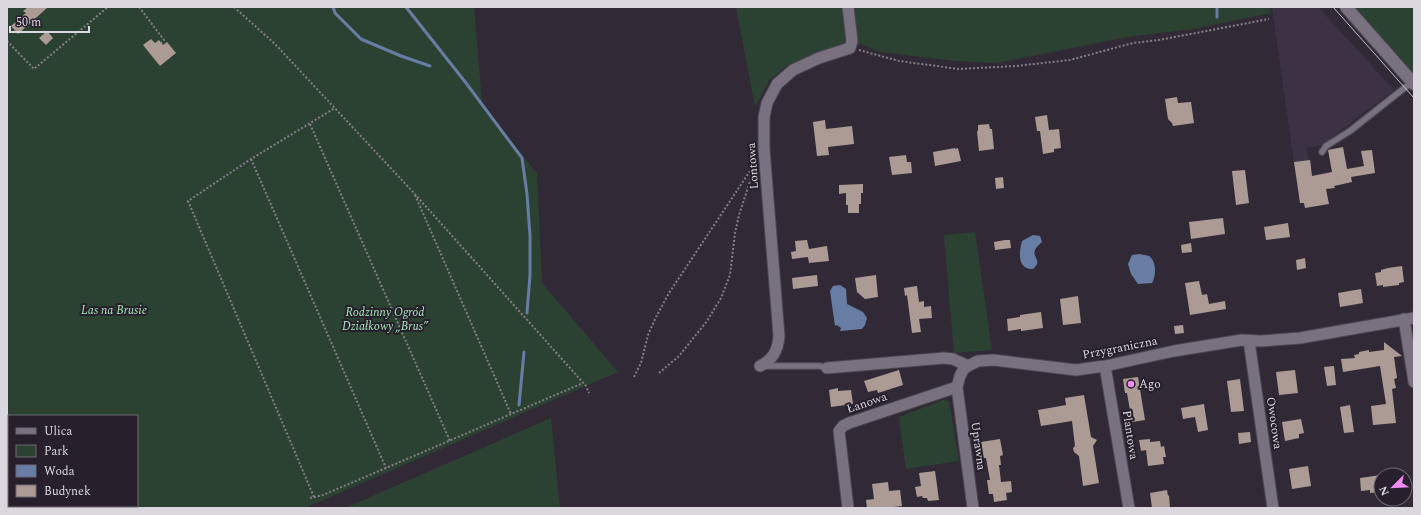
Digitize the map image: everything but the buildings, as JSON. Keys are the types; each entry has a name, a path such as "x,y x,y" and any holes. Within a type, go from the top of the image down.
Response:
{"main road":[{"path":"1346,7 1413,83"}],"street":[{"path":"848,7 852,41 850,48"},
{"name":"Lontowa","path":"760,366 766,363 774,355 779,344 780,336 764,149 764,117 767,103 777,84 793,70 819,58 850,48"},
{"path":"1409,319 1414,382"},
{"name":"Przygraniczna","path":"968,366 978,361 994,360 1076,370 1105,366 1174,351 1242,340 1249,341 1300,338 1409,319"},
{"name":"Owocowa","path":"1249,341 1273,508"},
{"path":"827,368 944,358 953,359 968,366 960,376 958,387"},
{"name":"Plantowa","path":"1105,366 1129,508"},
{"name":"Łanowa","path":"848,508 838,435 843,426 958,387"},
{"name":"Uprawna","path":"958,387 974,508"}],"lane":[{"path":"1322,152 1326,146 1350,132 1413,83"},
{"path":"760,366 820,366 827,368"}],"path":[{"path":"7,41 34,69 108,7"},
{"path":"139,7 164,40 161,43"},
{"path":"234,7 275,44 413,192 583,383 589,393"},
{"path":"850,48 900,61 960,69 1016,66 1070,60 1133,44 1269,19"},
{"path":"314,497 188,201 251,159 335,108"},
{"path":"310,124 450,441"},
{"path":"251,159 386,468"},
{"path":"634,377 641,363 648,336 669,293 757,162 739,215 735,233 730,275 721,298 707,321 679,356 659,372"},
{"path":"413,192 511,414"},
{"path":"310,498 323,495 583,383"}],"shaded area":[{"path":"1272,7 1318,7 1394,90 1321,145 1307,148 1308,159 1311,160 1312,168 1295,170"}],"green space":[{"path":"7,7 474,7 482,102 537,174 542,283 618,372 305,508 66,507 138,507 138,415 8,415 8,442"},
{"path":"736,7 1270,7 1271,13 1193,29 1127,37 997,63 955,61 880,52 861,44 831,50 786,66 769,81 755,107"},
{"path":"1355,7 1414,7 1414,73 1361,15"},
{"path":"975,232 992,350 954,353 944,235"},
{"path":"943,400 949,401 959,461 906,469 899,417"},
{"path":"551,418 560,508 345,508"}],"water":[{"path":"1033,235 1040,236 1042,242 1034,253 1037,261 1036,266 1033,269 1028,269 1024,267 1020,260 1020,250 1022,241"},
{"path":"1139,254 1149,256 1155,265 1155,273 1152,283 1138,284 1131,274 1128,264 1132,255"},
{"path":"840,285 846,289 847,304 863,312 867,318 862,329 840,331 841,328 837,325 835,326 830,291 833,286"}],"waterway":[{"path":"333,7 335,13 361,39 401,56 430,66"},
{"path":"406,7 466,83 522,158 527,194 530,236 530,275 527,313"},
{"path":"1217,7 1217,17"},
{"path":"519,405 524,352"}],"tram line":[{"path":"1333,7 1414,98"}],"place":[{"name":"Ago","path":"1131,384"}],"park label":[{"name":"Las na Brusie","path":"114,310"},
{"name":"Rodzinny Ogród Działkowy „Brus”","path":"385,319"}]}
